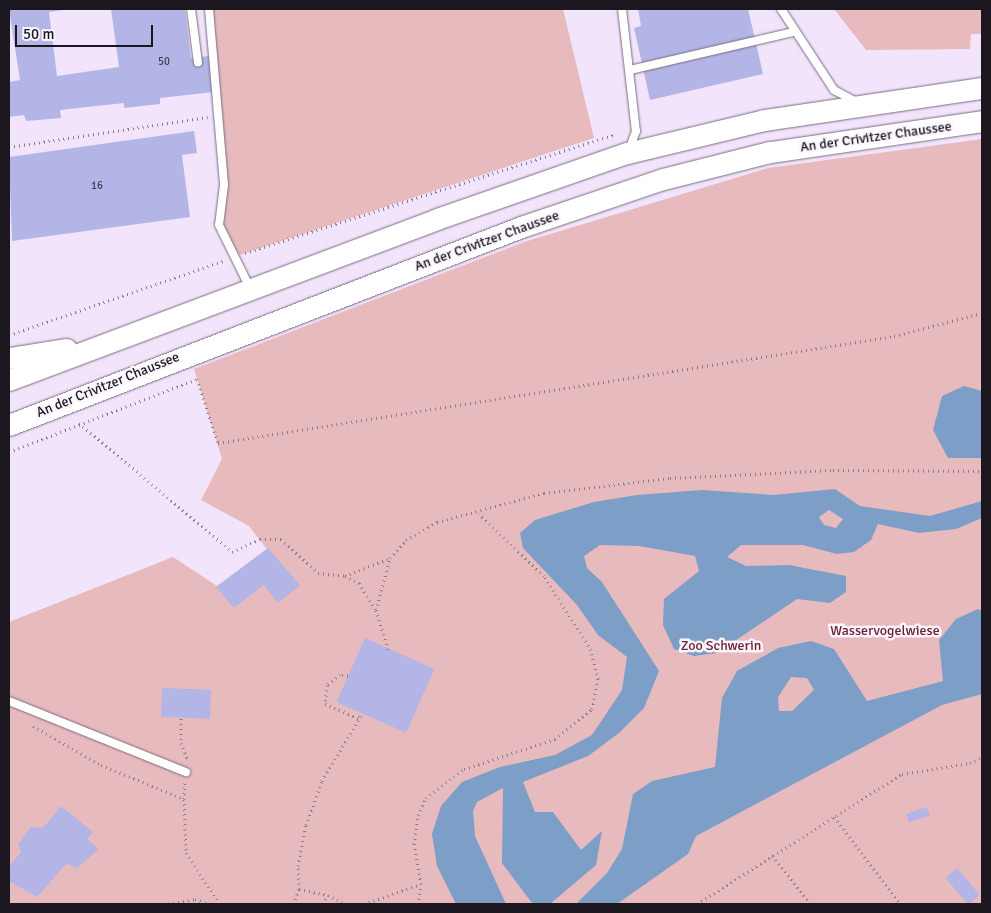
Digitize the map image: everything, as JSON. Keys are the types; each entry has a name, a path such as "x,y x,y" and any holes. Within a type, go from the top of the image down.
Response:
{"street":[{"path":"9,380 98,344 627,153 764,120 861,104 982,88"},
{"name":"An der Crivitzer Chaussee","path":"9,425 521,227 663,179 770,152 982,121"},
{"path":"9,358 98,344"}],"lane":[{"path":"191,9 198,62"},
{"path":"209,9 219,96 216,116 224,185 219,225 250,289"},
{"path":"622,9 636,131 627,153"},
{"path":"781,9 793,32 834,90 861,104"},
{"path":"630,70 793,32"},
{"path":"9,701 186,772"}],"path":[{"path":"9,147 216,116"},
{"path":"9,452 78,423 197,379 218,443 894,336 982,313"},
{"path":"78,423 232,552 260,539 282,539 318,573 345,576 359,583 376,610 388,649"},
{"path":"376,610 390,558 406,540 437,522 479,514 544,493 670,478 833,470 982,471"},
{"path":"418,904 421,884 414,844 418,815 426,798 464,769 556,739 592,708 598,679 591,650 544,576 479,514"},
{"path":"345,576 390,558"},
{"path":"348,676 340,674 328,685 325,704 360,719"},
{"path":"293,904 299,889 298,866 306,825 322,781 362,714"},
{"path":"29,724 101,765 184,799 186,853 220,904"},
{"path":"697,904 902,774 970,763 982,757"},
{"path":"834,817 900,904"},
{"path":"772,856 811,904"},
{"path":"364,904 421,884"},
{"path":"299,889 328,895 345,904"},
{"path":"323,904 328,895"},
{"path":"168,904 195,899 208,904"}],"green space":[{"path":"209,9 563,9 594,138 236,256 219,225 224,185"},
{"path":"834,9 982,9 982,34 971,34 970,49 866,50"},
{"name":"Zoo Schwerin","path":"982,139 982,904 9,904 9,622 173,557 217,586 267,549 249,526 201,500 222,459 194,369 524,242 768,168"}],"water":[{"path":"964,386 982,391 982,458 948,458 933,430 942,396"},
{"path":"835,489 860,506 930,516 982,501 982,518 956,529 919,533 878,524 871,540 854,552 837,554 803,545 741,545 727,557 746,566 789,565 846,576 846,592 830,603 797,599 717,653 694,656 674,649 663,625 664,599 699,571 695,556 639,546 600,545 584,556 587,568 602,582 659,671 644,708 619,733 588,756 523,782 535,812 553,812 581,850 602,831 596,865 550,904 532,903 502,863 503,788 477,802 473,811 475,836 506,904 456,904 437,866 432,834 441,806 462,782 500,767 555,755 592,735 622,690 627,657 598,635 577,605 523,548 520,533 535,520 594,502 637,495 702,490 774,495","holes":["829,510 843,519 836,528 824,525 819,517"]},
{"path":"978,609 982,611 982,694 942,705 696,836 688,854 617,904 576,904 607,873 622,849 633,794 652,781 715,767 722,698 737,671 778,648 811,641 834,649 867,701 943,681 939,640 956,619","holes":["791,677 807,678 814,690 792,711 779,711 778,697"]}],"building":[{"path":"9,9 70,9 49,12 57,76 119,67 111,9 185,9 191,58 210,56 214,92 160,98 160,104 124,108 124,103 60,110 61,118 26,121 24,115 9,117 9,82 20,80"},
{"path":"638,9 748,9 763,74 650,100 634,28 641,26"},
{"path":"194,131 197,153 182,155 190,217 12,241 9,157"},
{"path":"268,548 300,585 278,603 264,585 234,608 216,587"},
{"path":"365,638 434,669 406,733 337,702"},
{"path":"162,688 211,690 210,719 161,717"},
{"path":"61,806 93,832 87,839 99,849 77,868 66,864 37,897 9,881 9,867 21,852 18,844 31,827 43,828"},
{"path":"927,807 930,816 909,822 906,814"},
{"path":"957,868 979,895 968,904 946,878"}],"park label":[{"name":"Wasservogelwiese","path":"885,631"}]}
